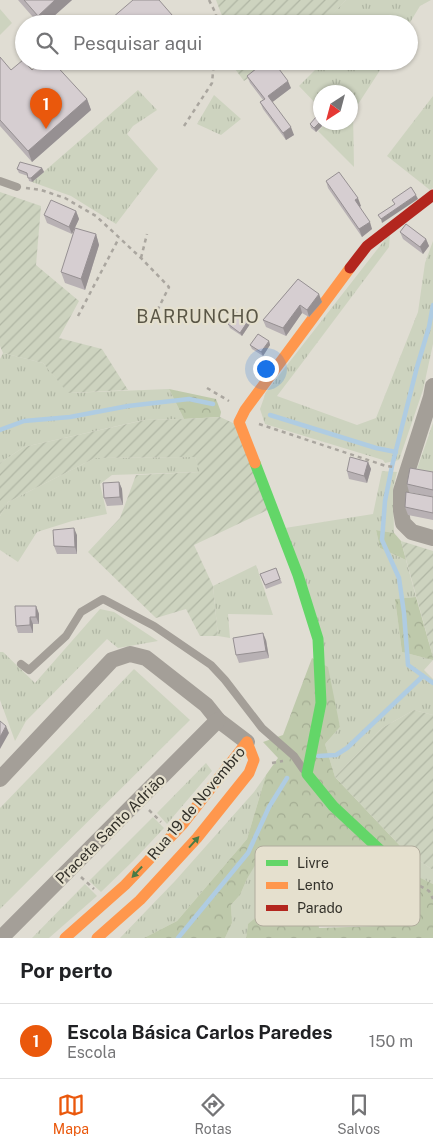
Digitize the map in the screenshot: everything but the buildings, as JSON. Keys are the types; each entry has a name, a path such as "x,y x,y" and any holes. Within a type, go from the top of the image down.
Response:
{"street":[{"path":"376,846 333,806 307,774 321,703 318,639 298,575 239,422 245,410 366,246 433,195"},
{"path":"432,394 401,491 400,511 403,523 412,532 433,538"},
{"path":"0,779 112,660 130,654 146,658 206,705 218,720 247,742"},
{"name":"Praceta Santo Adrião","path":"1,938 218,720"},
{"name":"Rua 19 de Novembro","path":"97,938 140,900 197,838 249,773 254,760 247,742"},
{"name":"Rua 19 de Novembro","path":"64,938 125,885 182,825 247,742"}],"lane":[{"path":"0,181 17,187"},
{"path":"21,664 29,670 66,636 80,612 103,600 154,626 211,665 262,728 294,756 307,774"}],"path":[{"path":"209,0 216,15"},
{"path":"184,126 212,84 213,70"},
{"path":"17,187 41,190 66,198 96,216 169,287 158,309"},
{"path":"141,258 147,234"},
{"path":"78,316 119,238"},
{"path":"207,388 245,410 258,424 386,466"},
{"path":"251,766 283,761"},
{"path":"139,800 173,834"},
{"path":"71,868 107,901"},
{"path":"420,886 429,892 433,899"}],"green space":[{"path":"216,0 346,0 332,15 222,15"},
{"path":"346,0 431,0 420,6 414,15 331,15"},
{"path":"0,9 12,23 0,35"},
{"path":"236,70 259,70 244,81"},
{"path":"315,70 380,70 358,104 358,85 313,85 313,101 299,86"},
{"path":"138,90 157,110 133,126 127,134 158,169 116,224 71,196 32,182"},
{"path":"214,95 241,119 221,135 197,124"},
{"path":"433,96 433,188 430,190 387,156"},
{"path":"353,130 354,167 318,131"},
{"path":"0,192 41,206 36,265 79,301 59,338 102,349 128,390 68,393 43,363 3,353 0,346"},
{"path":"390,233 389,247 277,396 357,425 376,418 418,312 425,263 433,241 433,344 423,390 399,460 385,463 383,460 265,424 260,409 266,392"},
{"path":"3,353 43,363 69,393 169,389 184,419 144,420 24,447 0,463 0,359"},
{"path":"169,389 216,399 221,412 220,417 184,419"},
{"path":"220,417 246,429 276,506 194,545 213,586 218,636 200,636 186,609 156,618 88,552 120,518 136,475 200,472 195,457 95,458 8,502 0,516 0,463 24,447 145,420"},
{"path":"433,423 433,472 417,469"},
{"path":"195,457 201,472 112,475 100,484 107,514 72,521 37,532 18,562 0,550 0,516 8,502 95,458"},
{"path":"382,471 397,472 393,489 394,533 376,530 380,548 406,560 416,597 395,599 402,652 433,660 424,670 433,679 433,715 414,710 382,728 335,777 325,744 340,727 285,528 373,514"},
{"path":"376,530 394,533 401,541 406,560 380,548"},
{"path":"401,541 433,551 433,657"},
{"path":"256,565 273,615 228,614 230,638 218,636 213,586"},
{"path":"416,597 433,660 402,652 395,599"},
{"path":"100,609 114,612 158,641 118,648 107,639 26,721 15,741 0,700 0,652 3,652 35,683"},
{"path":"312,658 328,667 340,727 325,744 335,777 400,846 255,846 255,865 240,895 231,905 232,923 225,938 144,938 177,921 247,839 266,775 278,758 263,742 283,735"},
{"path":"134,669 190,720 0,909 0,808"},
{"path":"414,710 433,715 433,870 420,861 420,846 400,846 335,777 382,728"},
{"path":"206,763 212,771 167,824 157,813"},
{"path":"266,775 247,839 177,921 144,938 120,938 175,881 254,792"},
{"path":"153,817 164,828 101,892 89,881"},
{"path":"420,861 433,870 433,884 420,878"},
{"path":"255,865 255,923 248,924 246,938 225,938 232,923 231,905 240,895"},
{"path":"420,878 433,884 433,938 246,938 248,924 255,918 255,926 319,926 319,928 420,926"},
{"path":"85,884 97,896 49,938 32,938"}],"waterway":[{"path":"433,305 429,327 392,466 385,501 382,540 399,578 408,665 433,683"},
{"path":"0,430 24,421 70,417 128,406 189,399 213,404"},
{"path":"270,415 376,448 396,452"},
{"path":"318,756 336,755 347,748 423,676"},
{"path":"178,938 248,853 269,807 287,778"}],"traffic: fast":[{"path":"255,463 298,575 318,639 321,703 307,774 333,806 376,846"}],"traffic: slow":[{"path":"255,463 239,422 245,410 350,268"},
{"path":"65,938 125,885 182,825 247,742"},
{"path":"97,938 140,900 197,838 249,773 254,760 247,742"}],"traffic: jam":[{"path":"350,268 367,246 433,195"}],"place":[{"name":"Escola Básica Carlos Paredes","path":"46,129"}],"district":[{"name":"BARRUNCHO","path":"198,316"}]}
